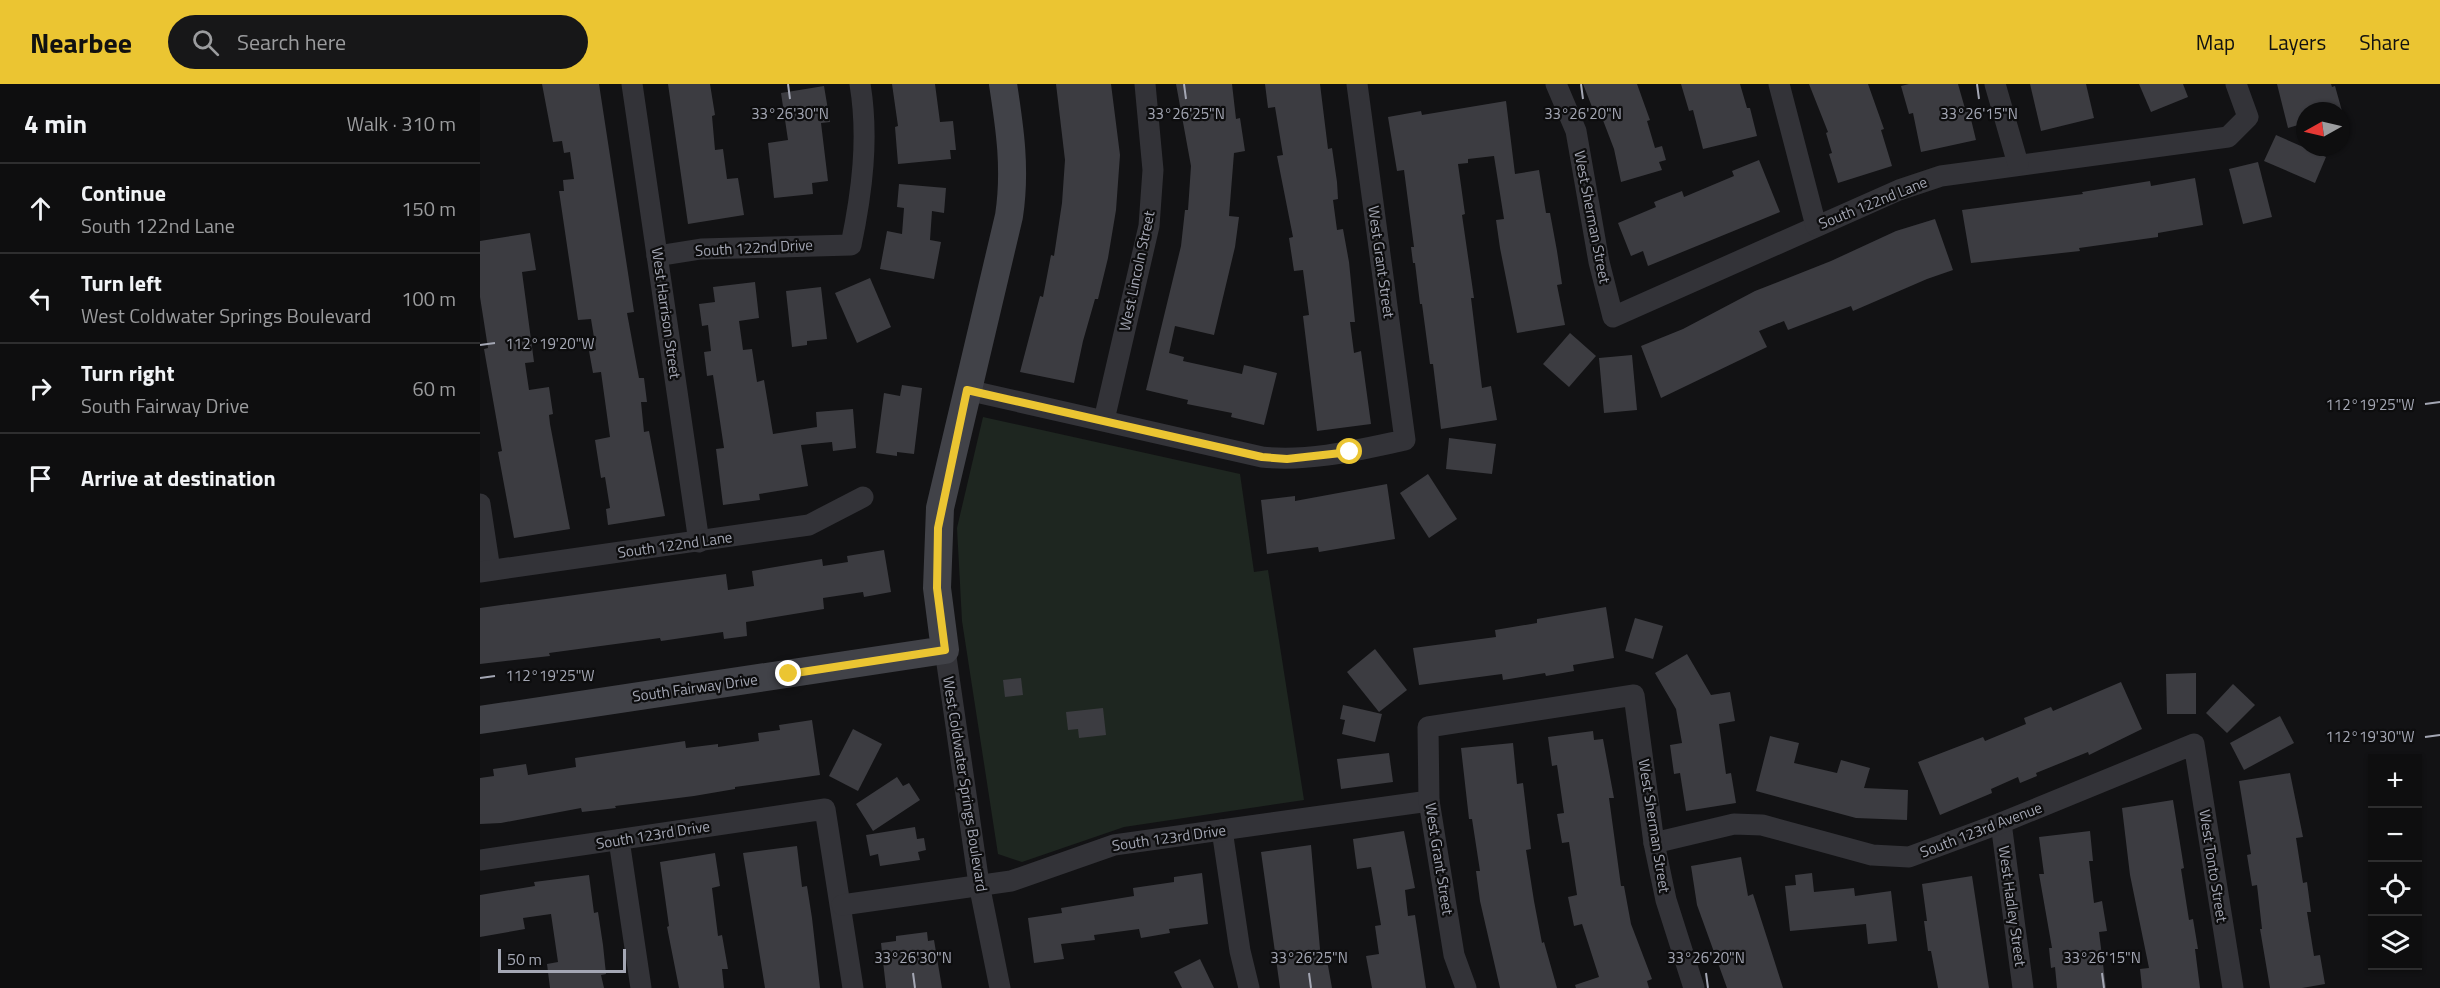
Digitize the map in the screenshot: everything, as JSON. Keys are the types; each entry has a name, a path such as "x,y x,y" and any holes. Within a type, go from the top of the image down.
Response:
{"street":[{"name":"West Harrison Street","path":"632,84 699,542"},
{"name":"South 122nd Drive","path":"657,256 701,249 851,244 861,194 864,108 860,84"},
{"name":"West Coldwater Springs Boulevard","path":"1000,988 979,884 937,588 938,528 1013,191 1013,152 1003,84"},
{"name":"West Lincoln Street","path":"1104,420 1149,226 1153,170 1144,84"},
{"name":"West Sherman Street","path":"1556,84 1576,131 1599,262 1613,317"},
{"path":"1779,84 1816,226"},
{"path":"1995,84 2018,164"},
{"name":"South 122nd Lane","path":"1613,317 1899,190 1941,177 2018,164 2228,137 2248,117 2236,84"},
{"name":"West Grant Street","path":"1104,420 1262,457 1287,459 1350,452 1406,440 1362,85"},
{"path":"967,390 1104,420"},
{"name":"South 122nd Lane","path":"485,571 809,525 863,497"},
{"path":"480,504 485,571"},
{"name":"South Fairway Drive","path":"480,720 945,650"},
{"name":"West Sherman Street","path":"1428,727 1634,695 1654,843 1666,900 1694,988"},
{"name":"West Grant Street","path":"1428,727 1429,801 1454,955 1466,988"},
{"name":"South 123rd Avenue","path":"1654,843 1734,824 1762,825 1872,855 1909,857 2001,823 2194,744"},
{"name":"West Tonto Street","path":"2194,744 2233,988"},
{"name":"South 123rd Drive","path":"480,860 825,809 842,905 1011,881 1114,845 1429,801"},
{"name":"West Hadley Street","path":"2001,823 2023,988"},
{"path":"1222,830 1240,951 1249,988"},
{"path":"619,840 641,988"},
{"path":"842,905 853,988"}],"shaded area":[{"path":"983,417 1240,474 1254,572 1268,570 1304,800 1124,827 1022,862 998,854 962,621 957,528"}],"building":[{"path":"542,84 599,84 634,312 627,313 639,378 644,378 647,402 641,402 644,432 649,431 665,516 608,525 606,509 610,508 605,477 601,478 595,440 610,437 601,372 593,373 589,351 596,350 591,319 578,320 559,191 564,191 563,180 574,179 570,152 564,153 562,141 553,142"},
{"path":"668,84 710,84 715,115 712,116 715,150 723,149 727,179 738,178 744,215 688,224"},
{"path":"892,84 935,84 940,122 953,121 956,150 950,150 951,159 898,164 895,127 898,126"},
{"path":"1056,84 1111,84 1120,155 1116,210 1108,258 1098,299 1095,299 1083,341 1074,383 1020,372 1040,296 1043,297 1051,255 1054,256 1062,203 1065,160"},
{"path":"1176,84 1232,84 1236,119 1240,118 1245,151 1234,153 1229,216 1239,217 1235,247 1214,335 1175,326 1169,353 1184,357 1183,361 1242,374 1244,365 1277,373 1264,425 1231,417 1232,413 1187,404 1188,400 1146,390 1181,246 1185,210 1188,210 1191,166"},
{"path":"1265,84 1320,84 1328,149 1332,148 1337,182 1338,199 1333,200 1337,230 1343,229 1349,262 1355,322 1350,322 1354,353 1361,351 1371,424 1317,431 1303,316 1309,315 1303,270 1294,271 1289,238 1293,237 1277,156 1283,155 1275,107 1268,108"},
{"path":"1583,84 1637,84 1650,120 1647,121 1655,148 1662,146 1666,160 1659,162 1662,170 1621,182 1614,149 1601,115 1596,117"},
{"path":"1681,84 1740,84 1747,108 1750,108 1757,136 1703,149 1693,110 1689,111"},
{"path":"1809,84 1868,84 1884,129 1881,130 1892,166 1838,183 1829,154 1832,153 1826,133 1828,132"},
{"path":"1958,84 1966,112 1969,111 1976,140 1921,152 1913,113 1909,114 1901,86"},
{"path":"2030,84 2086,84 2094,118 2041,131"},
{"path":"2139,84 2183,84 2188,97 2151,112"},
{"path":"2277,84 2331,84 2332,87 2335,86 2339,102 2296,102 2296,126 2288,128"},
{"path":"824,86 830,122 821,123 828,181 812,183 813,194 774,198 768,143 788,140 781,93"},
{"path":"1506,101 1515,174 1539,170 1546,213 1550,213 1557,251 1562,284 1557,285 1565,325 1517,333 1496,220 1504,219 1494,156 1468,159 1468,163 1458,164 1482,388 1491,386 1497,420 1441,429 1433,364 1430,364 1422,304 1420,304 1415,263 1413,263 1411,247 1414,247 1404,170 1397,171 1388,117 1421,111 1422,115"},
{"path":"2276,135 2296,144 2296,156 2326,157 2315,183 2264,161"},
{"path":"1759,160 1780,212 1648,266 1643,251 1631,256 1618,223 1656,207 1654,202 1682,191 1684,197 1734,176 1732,171"},
{"path":"2258,162 2272,217 2243,224 2229,169"},
{"path":"2195,178 2203,225 2158,233 2158,237 2079,248 2080,251 1971,263 1962,210 2083,194 2082,192 2150,181 2151,186"},
{"path":"899,184 946,188 944,213 932,211 930,240 941,242 934,279 880,269 887,231 902,234 904,208 897,207"},
{"path":"1935,219 1953,270 1853,311 1851,306 1788,330 1784,321 1759,331 1767,347 1661,398 1641,346 1683,329 1755,291 1831,261 1896,231"},
{"path":"530,233 536,270 522,272 534,362 525,363 529,390 549,387 553,414 549,415 550,424 570,529 514,538 498,452 502,451 484,349 488,348 480,297 480,241"},
{"path":"870,278 891,327 857,343 835,293"},
{"path":"755,282 759,318 739,321 743,350 752,349 757,382 764,380 773,434 817,427 816,412 853,409 856,448 833,451 832,442 801,445 808,486 759,494 760,500 723,505 716,449 724,448 713,375 707,376 704,352 711,351 708,325 702,326 699,304 715,302 713,287"},
{"path":"821,287 827,339 807,341 807,345 792,347 786,291"},
{"path":"1570,333 1596,356 1569,387 1543,364"},
{"path":"1632,355 1637,410 1604,413 1599,358"},
{"path":"902,385 922,388 914,454 897,452 897,456 876,453 884,393 900,396"},
{"path":"1449,438 1496,444 1492,474 1446,469"},
{"path":"1428,474 1457,519 1429,538 1400,493"},
{"path":"1387,484 1395,539 1319,552 1318,547 1267,554 1261,500 1295,496 1295,501"},
{"path":"884,550 891,592 864,597 863,592 823,598 824,609 746,622 747,636 724,639 723,632 661,641 660,638 549,653 550,656 480,664 480,608 726,574 728,590 754,586 752,571 822,559 823,566 848,562 847,556"},
{"path":"1606,607 1614,658 1573,665 1574,671 1546,676 1545,673 1503,680 1502,674 1419,685 1413,648 1496,637 1495,630 1537,623 1537,619"},
{"path":"1635,618 1663,626 1653,659 1625,651"},
{"path":"1375,649 1407,690 1379,712 1347,672"},
{"path":"1687,654 1711,695 1730,692 1735,721 1719,724 1726,774 1731,773 1736,803 1686,811 1680,773 1674,774 1670,745 1682,743 1676,709 1655,673"},
{"path":"2196,673 2196,714 2167,714 2166,674"},
{"path":"1021,678 1023,695 1005,697 1003,680"},
{"path":"2121,682 2142,729 2089,755 2088,752 2036,773 2037,776 2020,783 2018,777 1991,789 1992,793 1940,815 1918,762 1983,737 1985,741 2026,724 2024,718 2051,707 2053,711"},
{"path":"2233,684 2255,705 2227,733 2206,713"},
{"path":"1343,705 1382,714 1375,742 1342,734 1345,720 1340,719"},
{"path":"1103,708 1106,735 1079,738 1078,729 1068,730 1066,712"},
{"path":"2280,716 2294,743 2244,770 2230,743"},
{"path":"812,720 820,775 735,787 735,789 694,796 615,806 616,808 582,812 581,808 501,823 480,824 480,778 494,776 493,769 526,764 528,775 576,767 575,758 685,741 686,748 718,744 718,747 759,741 758,733 780,730 779,725"},
{"path":"853,729 882,744 858,791 829,776"},
{"path":"1593,731 1594,740 1603,739 1614,798 1609,798 1621,886 1624,886 1631,924 1652,979 1647,981 1649,988 1576,988 1575,985 1599,977 1582,924 1574,926 1568,897 1577,895 1569,842 1562,843 1557,814 1564,813 1557,765 1552,766 1548,737"},
{"path":"1770,736 1799,743 1794,763 1837,773 1841,760 1870,768 1864,788 1908,790 1907,820 1856,818 1756,791"},
{"path":"1513,743 1517,784 1523,783 1531,849 1526,850 1534,901 1542,943 1544,942 1557,988 1500,988 1480,901 1476,871 1480,871 1472,819 1469,819 1461,748"},
{"path":"1389,753 1393,782 1341,789 1337,759"},
{"path":"2290,773 2303,837 2296,838 2303,883 2307,882 2311,912 2307,912 2314,956 2320,955 2325,984 2302,988 2270,988 2260,929 2262,929 2257,885 2252,886 2247,855 2251,854 2239,781"},
{"path":"897,777 903,786 909,783 920,800 873,831 856,804"},
{"path":"2173,800 2184,868 2181,869 2189,920 2193,919 2198,949 2195,949 2200,988 2142,988 2140,969 2149,968 2130,875 2122,808"},
{"path":"915,827 917,839 924,838 926,850 918,852 920,860 880,866 878,854 870,856 866,835"},
{"path":"1404,831 1415,888 1405,890 1408,916 1415,915 1426,988 1372,988 1366,956 1379,954 1375,926 1381,925 1371,867 1357,869 1353,839"},
{"path":"2090,831 2093,861 2089,861 2094,903 2102,901 2107,931 2099,932 2106,988 2057,988 2055,967 2051,968 2049,948 2052,948 2039,874 2044,874 2039,837"},
{"path":"1311,845 1321,961 1327,960 1332,988 1280,988 1261,852"},
{"path":"797,846 802,887 807,886 820,988 765,988 743,853"},
{"path":"715,853 720,886 712,888 718,936 722,935 728,969 722,969 724,988 679,988 667,927 669,926 660,862"},
{"path":"1741,857 1748,896 1753,894 1783,988 1727,988 1697,905 1691,866"},
{"path":"1202,873 1208,924 1169,929 1170,933 1141,938 1139,929 1094,935 1095,940 1061,944 1064,959 1034,963 1028,918 1062,913 1061,908 1134,896 1133,888 1174,882 1174,877"},
{"path":"1812,873 1814,892 1854,888 1855,896 1891,891 1897,941 1868,944 1866,924 1790,931 1785,886 1796,885 1795,875"},
{"path":"589,875 594,913 598,912 603,945 606,974 601,975 604,988 550,988 547,964 558,962 551,914 523,918 525,929 480,937 480,895 535,886 534,882"},
{"path":"1972,876 1989,988 1938,988 1931,951 1928,951 1922,884"},
{"path":"927,932 928,941 934,940 942,988 886,988 881,943 896,941 896,936"},
{"path":"1200,959 1214,988 1182,988 1174,972"}],"route":[{"path":"789,674 945,650 937,588 938,528 940,508 967,390 1262,457 1287,459 1350,452"}]}
